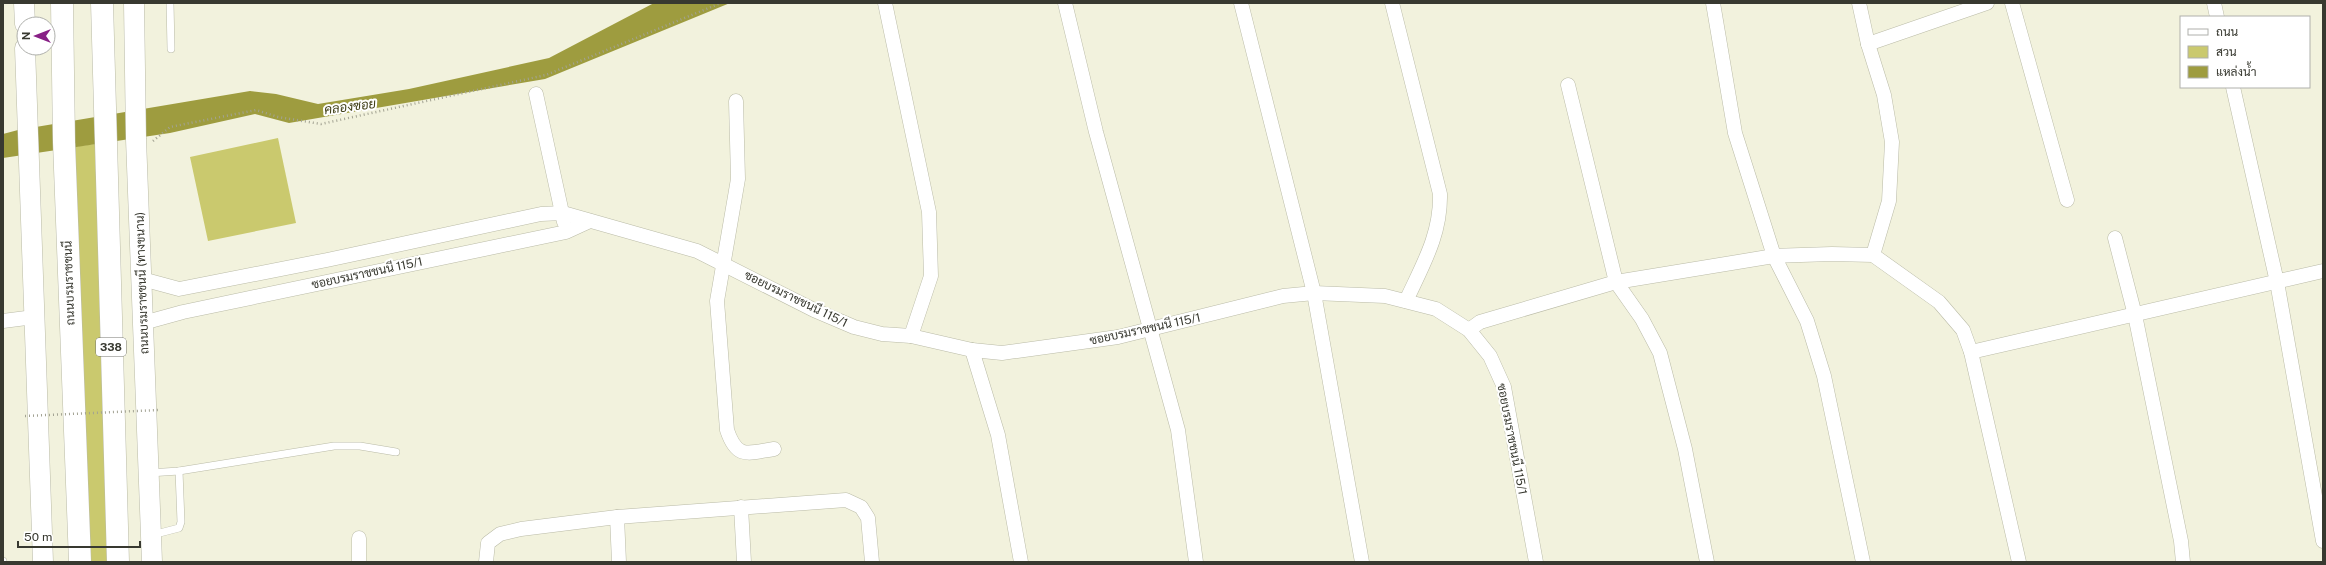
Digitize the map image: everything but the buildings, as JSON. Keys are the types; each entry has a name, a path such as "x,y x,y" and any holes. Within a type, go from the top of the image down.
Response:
{"highway":[{"name":"ถนนบรมราชชนนี","path":"62,3 64,142 80,562"},
{"name":"338","path":"102,3 104,132 118,562"}],"main road":[{"path":"24,3 25,16"},
{"name":"ถนนบรมราชชนนี (ทางขนาน)","path":"134,3 135,101 145,140 142,279 152,562"},
{"path":"25,56 43,562"}],"street":[{"path":"885,3 929,212 931,236 931,276 911,336"},
{"path":"1065,3 1096,132 1178,430 1196,562"},
{"path":"1241,3 1314,293 1362,562"},
{"path":"1392,3 1440,194 1440,214 1436,234 1406,302"},
{"path":"1714,3 1735,133 1774,256 1807,321 1824,376 1863,562"},
{"path":"1859,3 1868,44 1884,95 1892,142 1889,201 1873,255"},
{"path":"1868,44 1987,3"},
{"path":"2012,3 2067,200"},
{"path":"2214,3 2217,16"},
{"path":"1568,85 1616,282 1642,319 1660,353 1685,449 1707,562"},
{"path":"2233,88 2277,282 2323,540"},
{"path":"536,94 566,232"},
{"path":"736,101 738,179 717,301 727,430 731,442 739,452 748,453 774,449"},
{"name":"ซอยบรมราชชนนี 115/1","path":"142,279 179,288 347,256 541,214 563,213 697,251 814,310 854,327 882,334 911,336 972,350 1002,353 1118,337 1283,296 1314,293 1385,296 1436,309 1469,330 1490,356 1504,387 1536,562"},
{"name":"ซอยบรมราชชนนี 115/1","path":"143,323 183,312 566,232 590,221"},
{"path":"466,230 471,251"},
{"path":"2115,238 2135,315 2182,541 2184,562"},
{"path":"1469,330 1480,322 1616,282 1774,256 1832,254 1873,255 1939,302 1963,330 1971,352 2019,562"},
{"path":"347,256 352,276"},
{"path":"1971,352 2323,271"},
{"path":"179,288 183,312"},
{"path":"3,321 34,316"},
{"path":"972,350 998,435 1021,562"},
{"path":"486,562 488,543 500,534 617,517 846,500 861,507 868,518 872,562"},
{"path":"741,507 744,562"},
{"path":"617,517 619,562"},
{"path":"359,538 359,562"}],"lane":[{"path":"170,3 171,49"},
{"path":"149,473 179,471 334,446 360,446 396,452"},
{"path":"152,536 179,528 181,522 179,471"}],"path":[{"path":"145,140 170,127 256,110 278,117 321,124 546,75 721,3"},
{"path":"25,416 159,410"}],"green space":[{"path":"278,138 296,223 208,241 190,157"},
{"path":"95,144 110,562 90,562 72,147"}],"water":[{"name":"คลองซอย","path":"654,3 730,3 545,79 289,123 255,114 170,133 3,158 3,134 18,130 250,91 276,94 318,104 409,89 549,58"}]}
